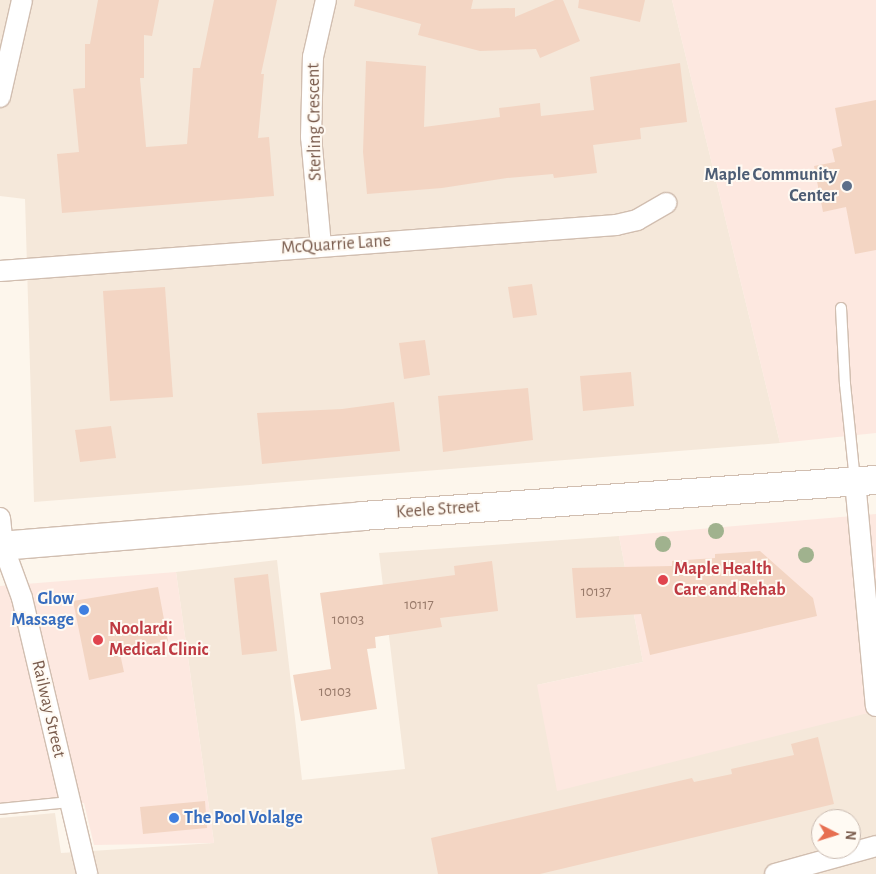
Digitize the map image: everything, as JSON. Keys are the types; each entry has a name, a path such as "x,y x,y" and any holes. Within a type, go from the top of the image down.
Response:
{"main road":[{"name":"Keele Street","path":"1,546 372,515 865,480"}],"street":[{"path":"0,97 22,0"},
{"name":"Sterling Crescent","path":"321,246 311,137 313,57 326,0"},
{"name":"McQuarrie Lane","path":"0,271 616,225 638,220 667,202"},
{"path":"865,480 876,706"},
{"name":"Railway Street","path":"0,518 1,546 22,598 87,874"},
{"path":"775,874 876,846"}],"lane":[{"path":"842,308 844,384 865,480"},
{"path":"0,809 70,802"}],"shaded area":[{"path":"0,0 672,0 780,443 34,502 25,199 0,196"},
{"path":"672,0 876,0 876,433 780,443"},
{"path":"876,514 876,711 557,791 537,685 643,662 619,536"},
{"path":"619,536 643,662 537,685 876,711 876,874 0,874 0,818 55,813 61,853 214,843 176,572 277,560 302,780 405,769 379,553"},
{"path":"176,572 214,843 94,845 84,803 0,813 0,586"}],"building":[{"path":"98,0 159,0 152,36 144,35 144,78 140,78 146,147 187,144 193,68 200,68 214,0 277,0 261,74 264,74 258,138 269,137 274,196 62,213 57,154 79,152 73,89 85,88 85,44 90,44"},
{"path":"355,0 473,0 471,9 515,8 515,17 555,0 563,0 580,41 540,58 536,49 480,51 418,35 421,24 354,6"},
{"path":"579,0 645,0 640,22 578,8"},
{"path":"366,61 426,66 424,127 500,117 499,108 540,103 541,116 594,110 590,77 680,63 687,122 640,128 641,139 593,145 597,173 554,178 553,174 507,178 442,188 367,194 363,152"},
{"name":"Maple Community Center","path":"876,100 876,250 855,254 846,207 823,212 814,166 835,162 832,149 842,146 835,108"},
{"path":"532,284 537,315 513,318 508,287"},
{"path":"165,287 173,397 110,401 103,291"},
{"path":"425,340 430,375 404,379 399,343"},
{"path":"631,372 634,406 583,411 580,376"},
{"path":"528,388 533,440 443,452 438,396"},
{"path":"394,402 400,451 262,464 257,413 342,409"},
{"path":"111,426 116,458 80,462 75,430"},
{"path":"760,551 813,598 817,616 650,655 641,614 576,618 572,568 672,566 672,561 715,558 715,554"},
{"path":"492,561 498,611 440,618 442,627 375,637 376,648 367,649 377,709 301,721 293,675 331,669 320,593 455,575 454,566"},
{"path":"268,574 277,651 242,655 234,578"},
{"path":"158,587 168,641 119,649 124,672 89,680 73,601"},
{"path":"818,737 834,804 540,874 438,874 431,838 692,778 694,782 732,774 731,769 794,755 791,744"},
{"name":"The Pool Volalge","path":"205,801 207,828 143,834 140,807"}],"place":[{"name":"Maple Community Center","path":"847,186"},
{"name":"Maple Health Care and Rehab","path":"663,580"},
{"name":"Glow Massage","path":"84,610"},
{"name":"Noolardi Medical Clinic","path":"98,640"},
{"name":"The Pool Volalge","path":"174,818"}]}
